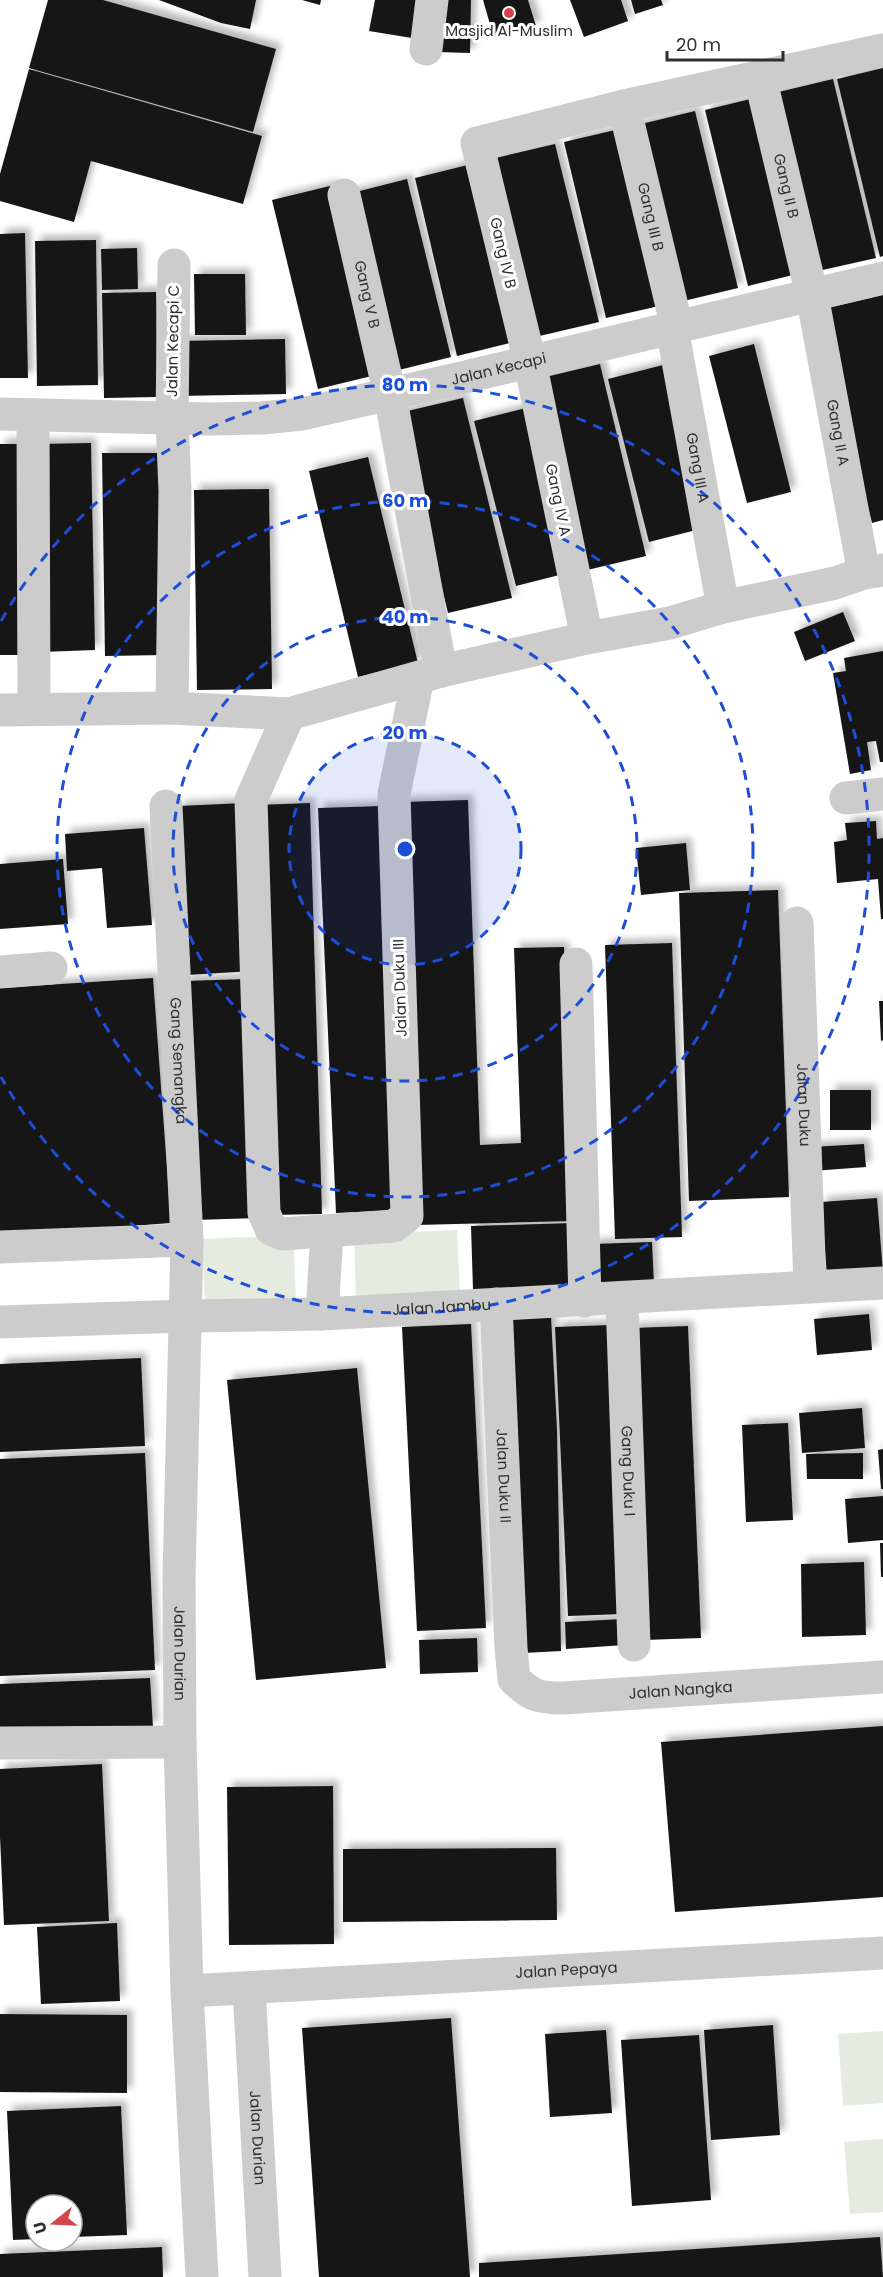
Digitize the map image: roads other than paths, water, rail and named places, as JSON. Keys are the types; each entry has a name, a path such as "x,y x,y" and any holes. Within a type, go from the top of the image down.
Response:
{"street":[{"path":"426,49 432,0"},
{"path":"624,106 883,51"},
{"name":"Gang II B","path":"760,77 812,295"},
{"name":"Gang IV B","path":"530,362 477,143 624,106"},
{"name":"Gang III B","path":"624,106 674,328"},
{"name":"Gang V B","path":"344,195 390,394 430,674"},
{"name":"Jalan Kecapi C","path":"172,708 175,491 172,418 174,265"},
{"name":"Jalan Kecapi","path":"0,414 172,418 252,418 292,415 335,408 883,278"},
{"name":"Gang II A","path":"812,295 873,572"},
{"name":"Gang III A","path":"674,328 723,607"},
{"name":"Gang IV A","path":"530,362 587,638"},
{"path":"33,415 34,709"},
{"path":"0,710 172,708 289,714 430,674 587,638 670,623 723,607 835,583 873,572"},
{"name":"Jalan Duku III","path":"289,714 251,800 265,1220 270,1229 282,1234 394,1226 407,1216 394,794 430,674"},
{"path":"846,798 883,794"},
{"name":"Gang Semangka","path":"166,806 187,1240 186,1316"},
{"name":"Jalan Duku","path":"797,923 810,1286"},
{"path":"576,964 585,1300"},
{"path":"0,972 51,968"},
{"path":"322,1314 327,1232"},
{"path":"0,1247 187,1240"},
{"name":"Jalan Jambu","path":"0,1322 322,1314 883,1283"},
{"name":"Gang Duku I","path":"622,1299 634,1645"},
{"name":"Jalan Duku II","path":"496,1304 511,1648"},
{"name":"Jalan Durian","path":"186,1316 179,1577 180,1742 187,1991 202,2277"},
{"name":"Jalan Nangka","path":"511,1648 514,1679 525,1690 541,1698 883,1677"},
{"path":"0,1743 180,1742"},
{"name":"Jalan Pepaya","path":"249,1988 883,1953"},
{"path":"187,1991 249,1988"},
{"name":"Jalan Durian","path":"249,1988 265,2277"}],"place":[{"name":"Masjid Al-Muslim","path":"509,13"}]}
